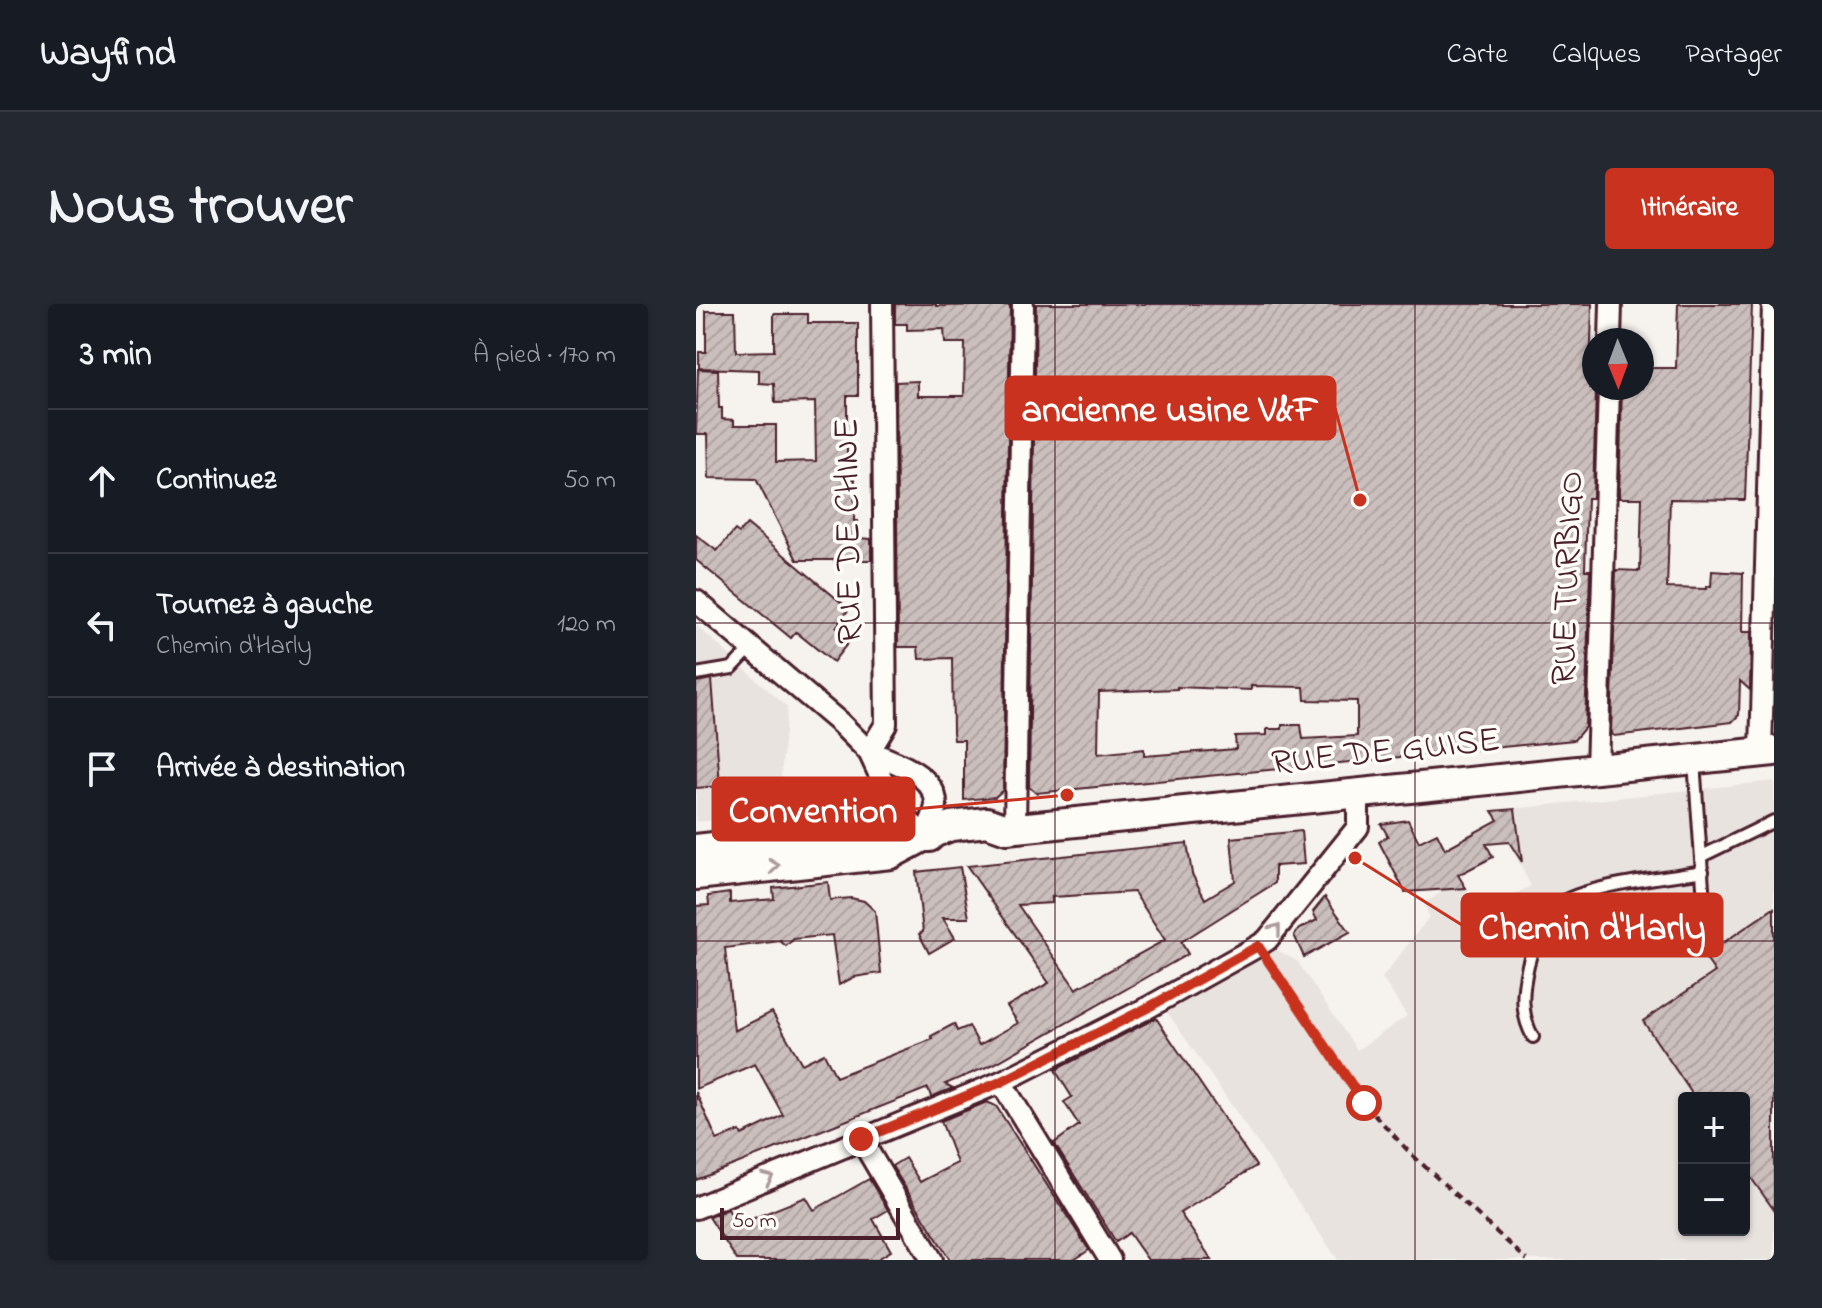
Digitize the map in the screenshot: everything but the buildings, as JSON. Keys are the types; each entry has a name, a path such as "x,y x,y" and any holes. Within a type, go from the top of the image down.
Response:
{"main road":[{"name":"RUE DE GUISE","path":"696,875 891,854 951,826 987,822 1011,828 1767,751"},
{"name":"RUE DE GUISE","path":"696,849 885,828 925,836"}],"street":[{"name":"RUE DE CHINE","path":"869,752 886,724 882,304"},
{"path":"1011,828 1023,304"},
{"path":"1610,328 1611,304"},
{"path":"1767,751 1773,304"},
{"name":"RUE TURBIGO","path":"1597,769 1609,400"},
{"path":"696,601 840,723 869,752 896,810 925,836 936,806 934,796 922,777 900,763 869,752"},
{"path":"696,1208 1001,1082 1149,1007 1258,946 1267,940 1358,827 1358,794"},
{"path":"1001,1082 1110,1260"},
{"path":"861,1139 932,1260"}],"lane":[{"path":"696,674 732,668 751,648"},
{"path":"1693,759 1707,943"},
{"path":"1702,856 1774,821"},
{"path":"1533,1037 1526,1024 1522,1004 1525,977 1536,936 1548,915 1559,904 1580,893 1703,871"}],"path":[{"path":"1258,946 1364,1103 1410,1153 1527,1260"}],"shaded area":[{"path":"696,625 787,707 778,814 696,822"},
{"path":"1774,781 1774,1260 1338,1260 1165,1009 1269,946 1297,961 1357,1050 1407,1016 1382,978 1429,917 1424,904 1444,890 1466,889 1479,911 1531,886 1492,811"}],"place":[{"name":"ancienne usine V&F","path":"1360,500"},
{"name":"Convention","path":"1067,795"},
{"name":"Chemin d'Harly","path":"1355,858"}],"route":[{"path":"861,1139 1001,1082 1149,1007 1258,946 1364,1103"}]}
